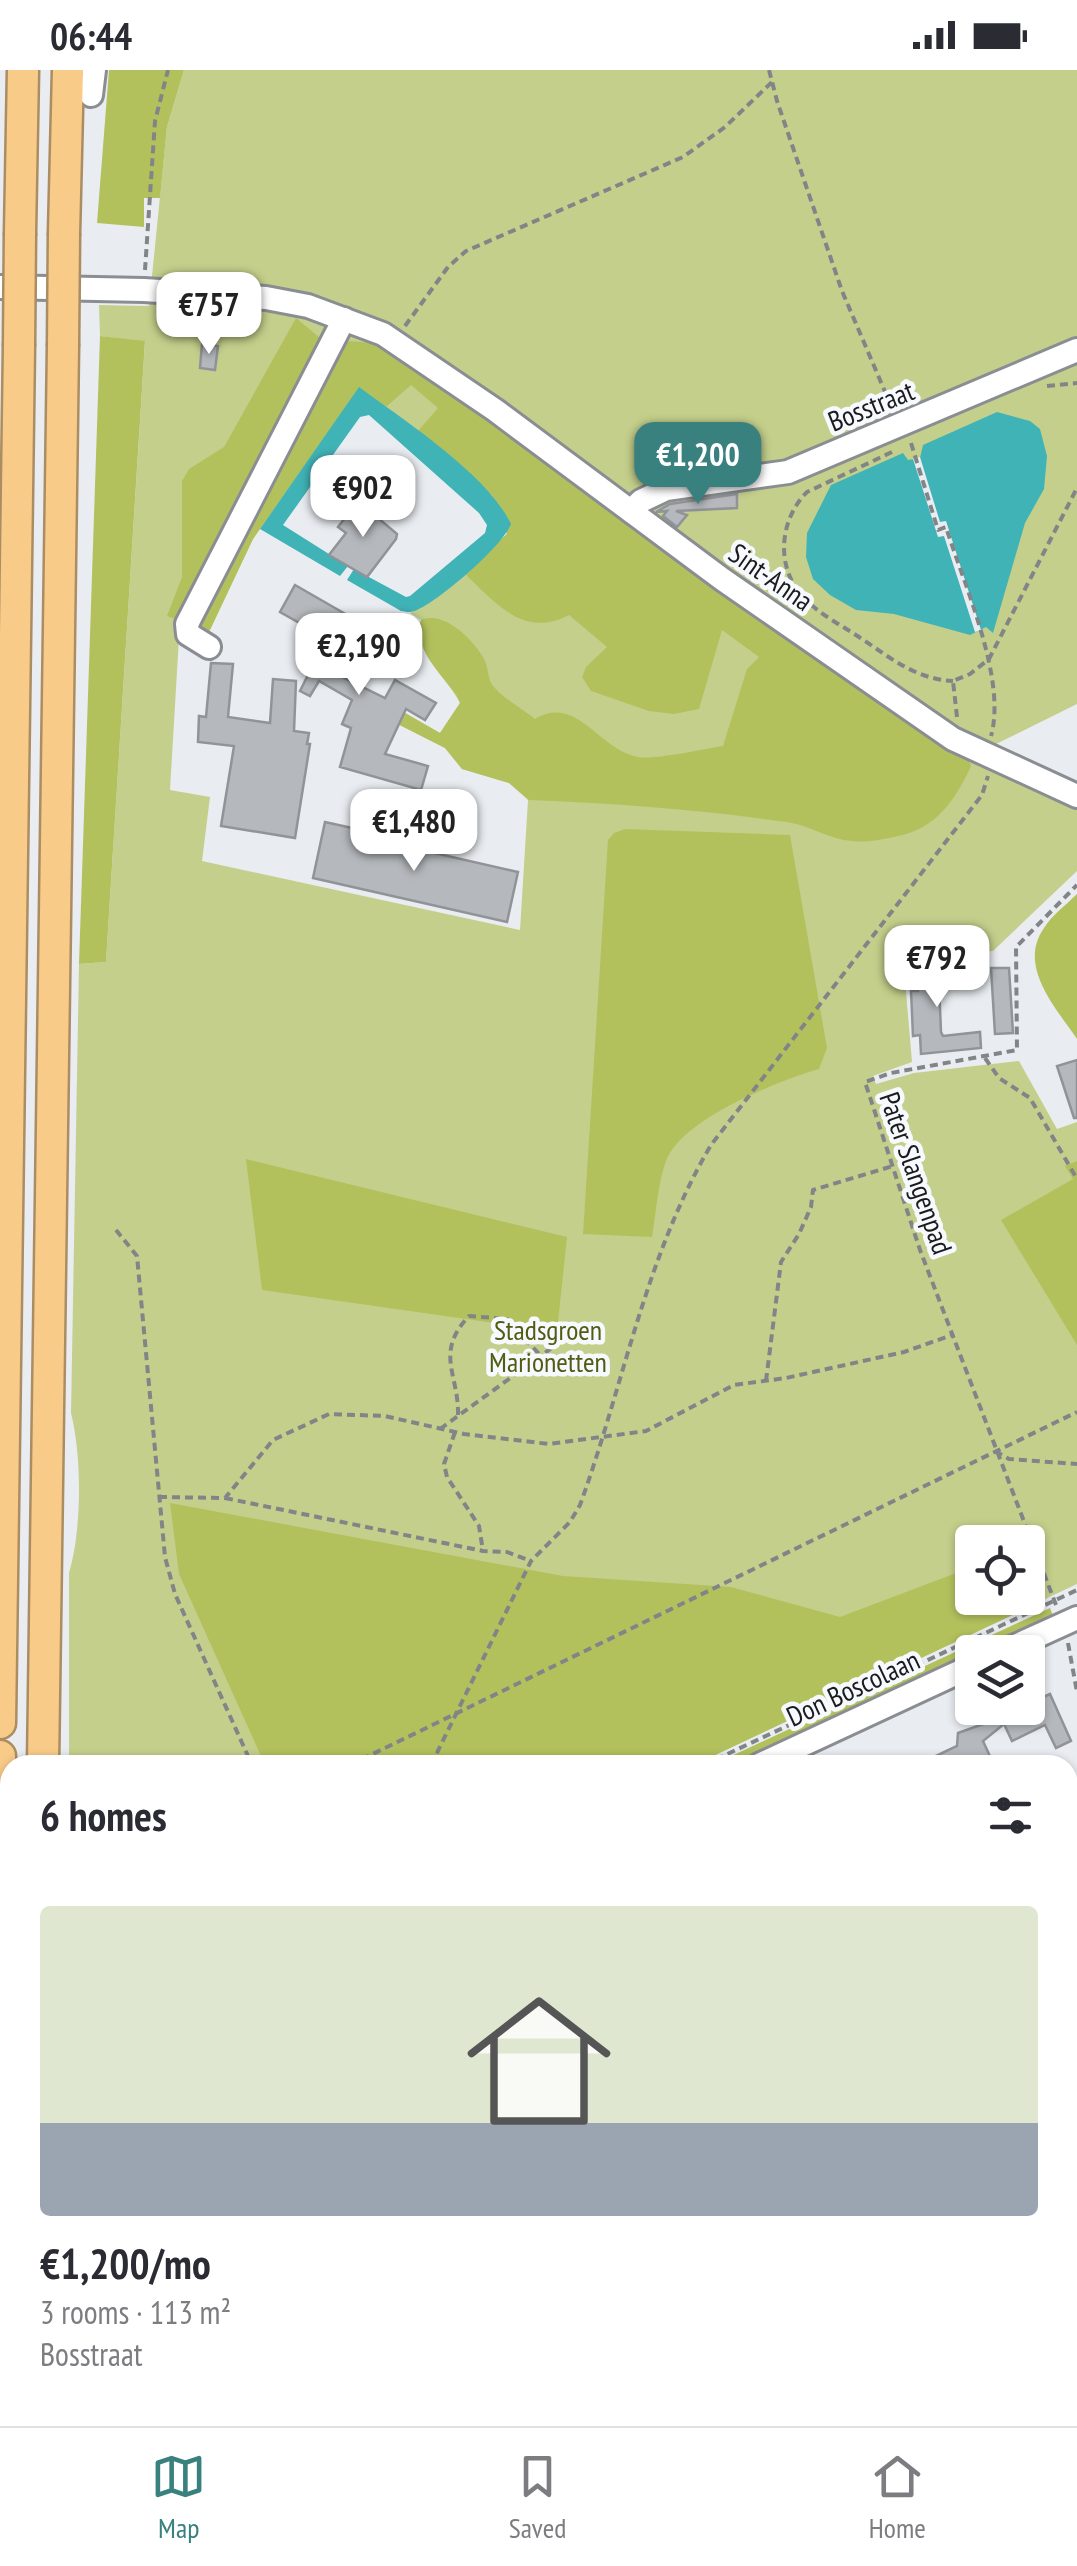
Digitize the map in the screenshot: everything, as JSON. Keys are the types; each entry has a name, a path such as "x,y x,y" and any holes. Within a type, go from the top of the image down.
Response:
{"highway":[{"path":"42,1755 68,70"},
{"path":"0,1723 21,75"},
{"path":"66,131 92,83"}],"street":[{"name":"Sint-Anna","path":"0,288 144,290 266,298 308,306 394,341 781,621 953,739 1077,796"},
{"path":"209,646 188,634 186,624 344,320"},
{"name":"Bosstraat","path":"631,511 653,494 682,485 788,472 1076,354"},
{"path":"1041,1635 1070,1622"},
{"name":"Don Boscolaan","path":"781,1755 955,1674"}],"path":[{"path":"144,290 155,121 168,70"},
{"path":"769,70 842,291 892,407"},
{"path":"394,341 448,267 466,251 683,157 724,127 772,82"},
{"path":"1042,387 1077,382"},
{"path":"893,451 807,492 797,502 784,535 788,572 804,599 904,668 936,680 953,682 989,660 1077,488"},
{"path":"436,1755 530,1561 570,1522 580,1504 651,1274 687,1184 710,1145 982,795 989,778 980,763 996,717 996,690 946,527 938,530 915,456"},
{"path":"953,682 958,730 953,739"},
{"name":"Pater Slangenpad","path":"1054,1601 952,1335 865,1082 891,1073 1017,1050 1016,946 1077,885"},
{"path":"984,1056 998,1078 1030,1098 1077,1179"},
{"path":"766,1381 781,1262 799,1234 811,1207 813,1190 892,1166"},
{"path":"116,1230 137,1256 165,1557 175,1594 247,1755"},
{"path":"458,1415 449,1348 455,1330 469,1316 507,1319 540,1355"},
{"path":"440,1429 582,1326"},
{"path":"225,1498 273,1440 329,1414 385,1416 455,1432 549,1444 646,1431 734,1385 904,1352 952,1335"},
{"path":"370,1755 1077,1412"},
{"path":"455,1432 444,1464 479,1526 483,1551"},
{"path":"995,1451 1009,1459 1077,1464"},
{"path":"159,1497 225,1498 483,1551 507,1552 530,1561"},
{"path":"725,1755 1077,1590"},
{"path":"1070,1622 1077,1692"}],"green space":[{"path":"109,70 184,70 167,127 160,198 144,198 144,227 97,223"},
{"name":"Stadsgroen Marionetten","path":"184,70 1077,70 1077,704 990,747 1077,804 1077,871 993,951 903,956 912,1062 873,1076 876,1084 914,1073 1019,1061 1057,1129 1077,1122 1077,1584 1045,1599 1045,1525 955,1525 955,1615 1011,1615 969,1635 955,1635 955,1642 715,1755 69,1755 69,1573 79,1493 71,1413 79,964 106,962 145,342 100,336 99,305 149,306 167,127","holes":["359,388 507,534 436,598 410,613 421,620 421,643 460,703 440,733 379,698 372,711 445,748 462,769 509,783 528,800 520,930 202,861 210,797 170,790 180,621 209,632 253,539"]},
{"path":"296,318 337,352 349,341 375,343 464,400 804,650 968,758 971,766 959,790 943,811 923,827 881,839 857,841 755,818 529,800 509,783 462,769 445,748 372,711 379,698 440,733 460,703 430,661 421,641 421,620 439,619 473,643 495,688 535,719 564,713 624,752 646,758 668,756 723,746 747,669 759,657 722,630 699,709 674,714 649,711 591,691 582,677 586,667 607,647 569,615 538,623 511,614 464,573 507,534 492,495 418,431 438,408 411,385 386,407 359,388 253,539 209,632 167,616 182,577 182,481 189,469 224,447"},
{"path":"100,336 145,341 106,962 79,964"},
{"path":"625,829 790,835 827,1048 819,1069 738,1101 681,1139 663,1170 652,1237 583,1234 608,840"},
{"path":"1077,894 1077,1039 1042,986 1035,957 1044,928"},
{"path":"246,1159 567,1237 557,1332 262,1290"},
{"path":"1077,1161 1077,1345 1001,1220 1073,1179 1065,1166"},
{"path":"170,1503 563,1576 731,1587 840,1617 955,1573 955,1615 1013,1615 970,1635 955,1635 955,1642 715,1755 260,1755 179,1574"},
{"path":"1050,1608 1054,1619 1018,1635 992,1635 1035,1615 1045,1615"},
{"path":"955,1652 955,1664 757,1755 734,1755"}],"water":[{"path":"359,387 421,432 484,486 511,524 469,572 412,612 401,611 347,580 354,569 410,596 485,533 487,525 479,513 369,415 360,417 283,525 348,566 340,576 260,529"},
{"path":"997,412 1030,421 1040,429 1047,456 1044,489 1025,523 993,633 986,627 970,635 894,614 856,610 830,595 813,579 806,557 807,533 831,485 903,453 908,460 920,458 923,445"}],"pier":[{"path":"920,457 940,522 946,521 981,630 975,632 944,536 938,537 913,459"}],"building":[{"path":"202,344 218,346 215,370 200,368"},
{"path":"737,494 737,508 676,511 687,515 677,527 663,516 667,511 656,512 670,504"},
{"path":"358,501 397,534 367,577 329,555 346,533 338,527"},
{"path":"295,585 354,619 326,669 385,698 395,680 436,703 425,720 406,709 385,754 428,766 421,790 340,767 351,728 342,724 352,700 319,681 310,696 300,691 322,647 312,641 317,633 280,612"},
{"path":"211,663 233,664 228,717 270,723 273,679 296,681 294,731 309,733 310,744 295,838 221,826 234,746 198,742 199,716 206,717"},
{"path":"325,822 361,830 360,836 518,872 507,922 313,878"},
{"path":"967,961 968,976 941,979 939,983 941,1032 943,1036 980,1032 981,1048 921,1054 920,1035 913,1036 911,991 918,991 918,964"},
{"path":"991,968 1009,968 1013,1033 995,1034"},
{"path":"1077,1060 1077,1118 1074,1118 1057,1066"},
{"path":"1050,1694 1071,1741 1056,1748 1045,1725 1045,1696"},
{"path":"980,1725 1003,1725 983,1741 989,1755 938,1755 957,1746 958,1733"},
{"path":"1004,1725 1045,1725 1012,1741"}]}
